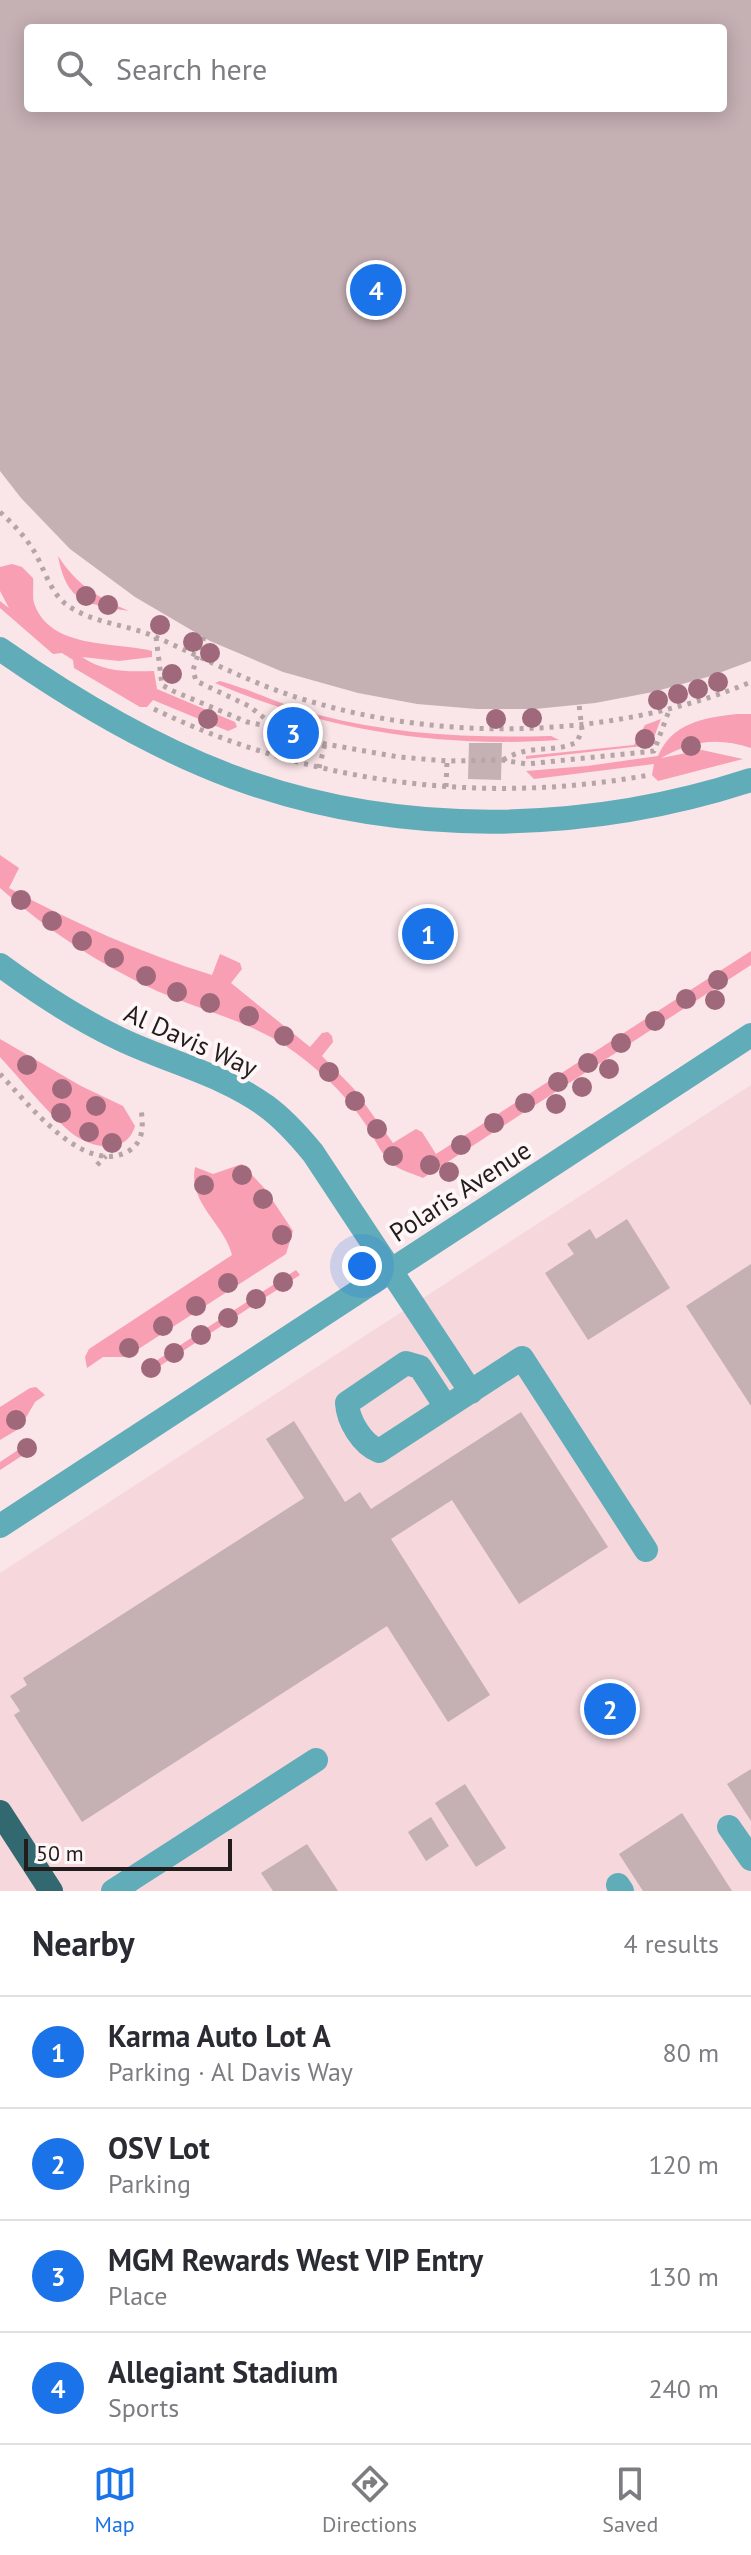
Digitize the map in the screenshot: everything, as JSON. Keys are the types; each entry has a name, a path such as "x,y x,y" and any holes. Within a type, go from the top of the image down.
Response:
{"main road":[{"path":"0,1812 51,1891"}],"street":[{"path":"0,649 93,710 191,760 235,778 366,811 457,821 577,818 693,798 751,780"},
{"name":"Al Davis Way","path":"0,965 74,1014 119,1039 237,1088 265,1105 290,1126 313,1153 471,1392"},
{"name":"Polaris Avenue","path":"0,1526 751,1035"},
{"path":"446,1407 522,1358 646,1550"},
{"path":"113,1891 316,1760"},
{"path":"729,1827 751,1859"}],"path":[{"path":"0,512 34,550 63,602 94,618 133,627 254,683 310,702 413,723 508,730 582,723 671,707 751,682"},
{"path":"156,637 162,685 247,722 278,728 325,744 387,756 447,761 502,760 527,764 654,751 671,707"},
{"path":"204,637 193,670 200,685 249,706 278,728"},
{"path":"502,760 527,749 572,745 581,737 579,704"},
{"path":"154,709 223,739 319,768 372,778 476,790 539,789 649,775"},
{"path":"319,768 325,744"},
{"path":"446,787 447,761"},
{"path":"0,1074 71,1144 106,1156 125,1153 141,1138 141,1108"},
{"path":"97,1165 106,1156"}],"shaded area":[{"path":"58,556 89,590 129,611 90,603 73,592 62,572"},
{"path":"12,564 22,567 33,578 34,603 42,618 54,629 85,641 152,651 152,657 119,661 82,657 107,668 154,671 157,689 235,722 237,727 228,731 153,700 147,707 140,707 74,668 73,660 62,653 53,654 0,608 0,601 9,608 0,591 0,567"},
{"path":"220,681 306,712 376,727 463,736 551,736 559,740 470,741 384,732 341,724 257,700 215,683"},
{"path":"751,714 751,748 705,742 661,758 702,750 743,759 658,781 652,775 654,764 534,779 526,771 658,756 671,736 680,729 701,720"},
{"path":"661,719 651,745 526,759 526,756 634,745 645,725"},
{"path":"0,855 19,868 9,888 83,925 212,975 220,954 240,963 242,969 231,983 310,1047 322,1033 328,1032 332,1036 333,1042 322,1056 354,1089 393,1143 416,1129 422,1132 436,1154 751,951 751,965 423,1178 390,1162 347,1100 318,1071 286,1046 255,1029 136,981 75,946 36,918 0,888"},
{"path":"0,1039 81,1086 123,1106 135,1126 130,1136 115,1146 96,1145 77,1137 0,1057"},
{"path":"751,1085 751,1891 0,1891 0,1573"},
{"path":"242,1164 265,1189 293,1231 286,1254 126,1357 103,1357 87,1368 85,1357 89,1349 232,1255 197,1192 195,1167 213,1174"},
{"path":"296,1270 300,1275 149,1373 145,1368"},
{"path":"36,1387 45,1395 35,1402 20,1428 0,1440 0,1407"},
{"path":"30,1442 34,1448 0,1470 0,1462"}],"building":[{"path":"0,0 751,0 751,661 653,692 595,703 535,709 477,709 417,704 358,693 283,672 210,641 135,597 70,549 21,498 0,471"},
{"path":"285,710 314,720 302,756 272,746"},
{"path":"469,743 502,743 501,780 468,779"},
{"path":"627,1219 670,1288 588,1340 545,1273 574,1254 567,1244 590,1229 596,1239"},
{"path":"751,1264 751,1406 686,1306"},
{"path":"521,1412 608,1547 519,1604 452,1500 391,1539 490,1695 448,1722 387,1626 82,1822 14,1715 20,1711 10,1696 27,1685 23,1678 304,1498 266,1439 294,1421 345,1502 360,1492 371,1509"},
{"path":"751,1769 751,1821 727,1784"},
{"path":"465,1784 506,1848 476,1867 435,1803"},
{"path":"682,1813 732,1891 643,1891 619,1854"},
{"path":"431,1817 449,1846 426,1861 408,1832"},
{"path":"307,1844 338,1891 273,1891 261,1873"}],"place":[{"name":"Allegiant Stadium","path":"376,290"},
{"name":"MGM Rewards West VIP Entry","path":"293,733"},
{"name":"Karma Auto Lot A","path":"428,934"},
{"name":"OSV Lot","path":"610,1709"}]}
